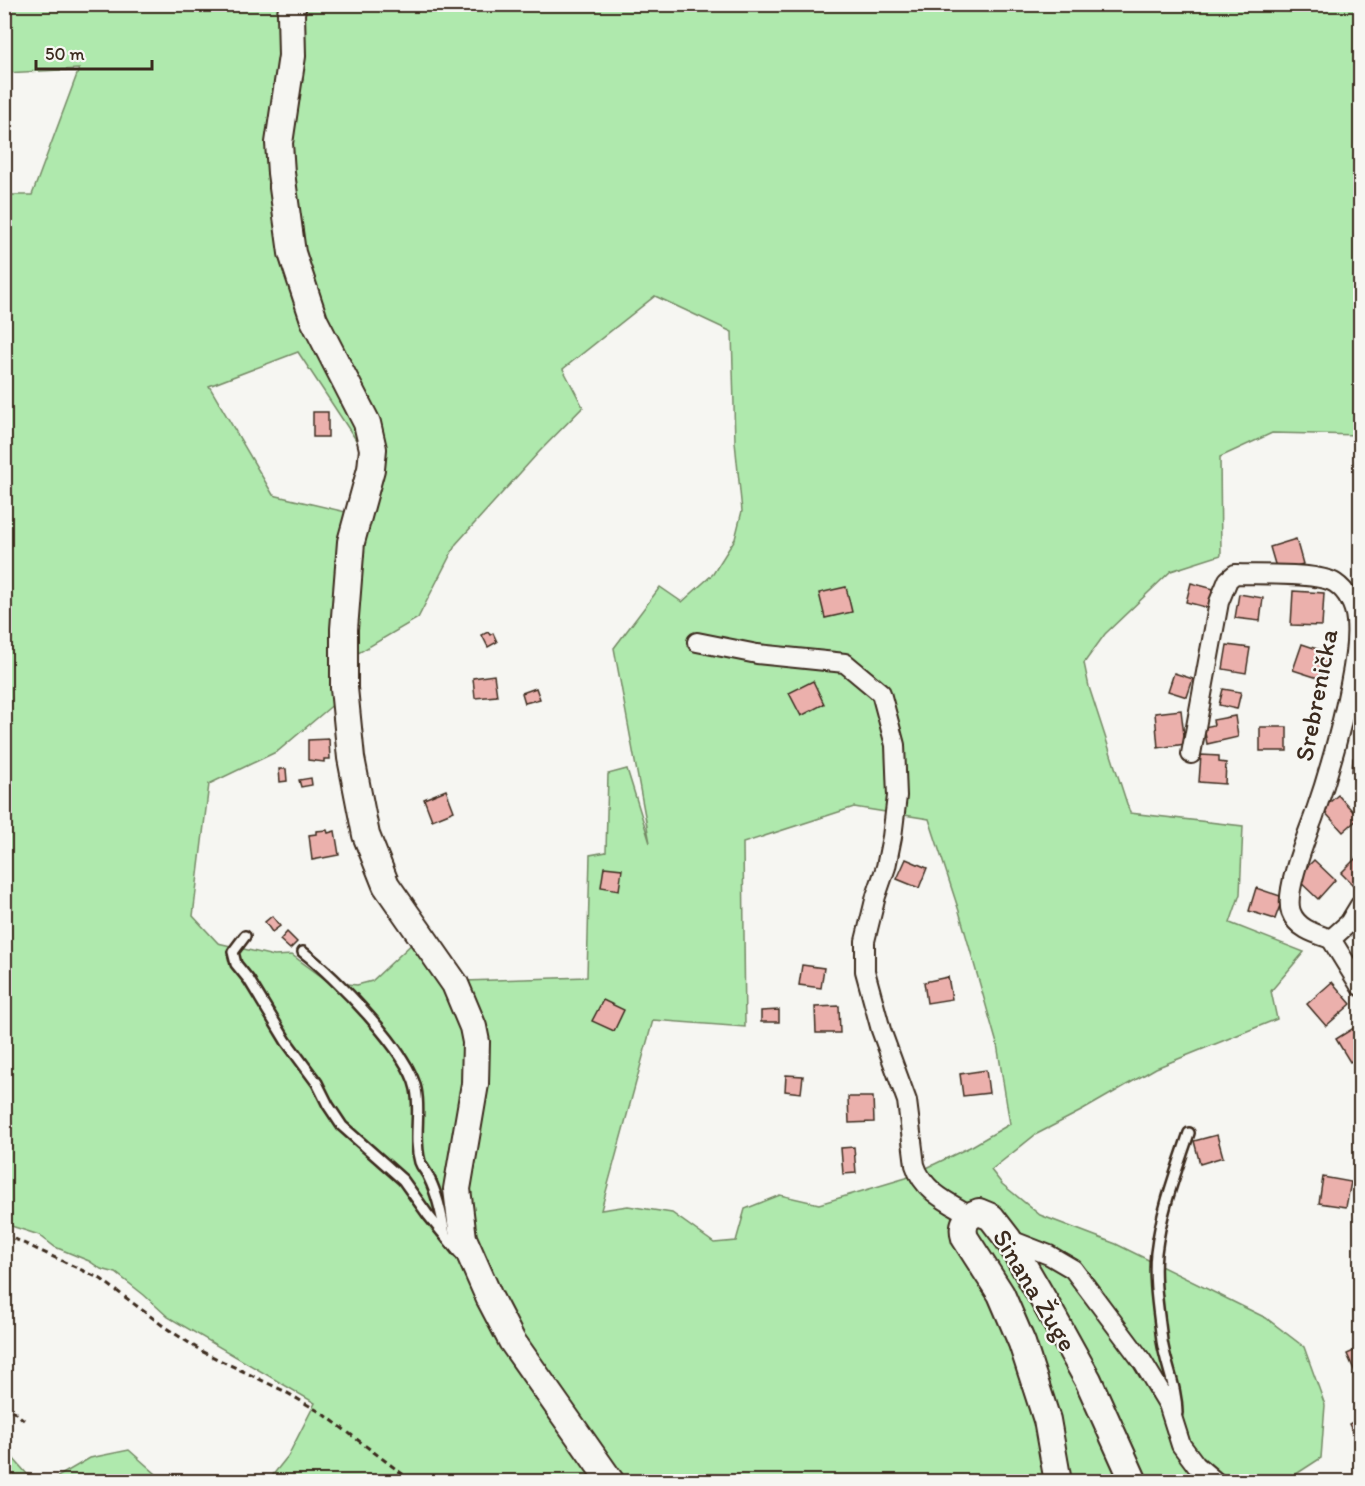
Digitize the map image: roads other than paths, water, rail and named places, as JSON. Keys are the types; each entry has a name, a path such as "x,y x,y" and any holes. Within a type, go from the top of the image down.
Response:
{"main road":[{"path":"293,4 291,13 292,56 279,143 292,253 315,320 367,423 373,449 371,469 351,542 344,629 344,688 351,758 366,835 378,869 396,900 455,984 476,1042 475,1084 456,1189 463,1238 489,1297 512,1341 611,1482"},
{"name":"Sinana Žuge","path":"1058,1482 1047,1420 1022,1343 1001,1294 965,1238 964,1226 970,1215 979,1212 986,1214 1008,1239 1088,1380 1134,1482"}],"street":[{"name":"Srebrenička","path":"1191,754 1219,602 1228,580 1235,574 1318,578 1333,581 1349,597 1356,620 1355,656 1341,731 1301,854 1289,902 1294,919 1301,926 1311,933 1331,939"},
{"path":"697,642 757,654 845,663 881,693 895,745 897,796 888,857 865,941 865,971 881,1030 907,1101 918,1175 925,1185 938,1195 970,1215"},
{"path":"1360,905 1349,923 1331,939 1360,986"},
{"path":"1008,1239 1049,1255 1073,1269 1142,1361 1168,1404 1181,1445 1196,1465 1216,1482"}],"lane":[{"path":"245,936 233,952 236,964 249,980 292,1050 317,1083 342,1126 403,1180 460,1254 489,1297"},
{"path":"303,952 344,988 408,1067 417,1095 416,1127 419,1160 428,1174 441,1210 446,1238"},
{"path":"1176,1431 1177,1402 1163,1345 1156,1255 1162,1216 1189,1132"}]}
